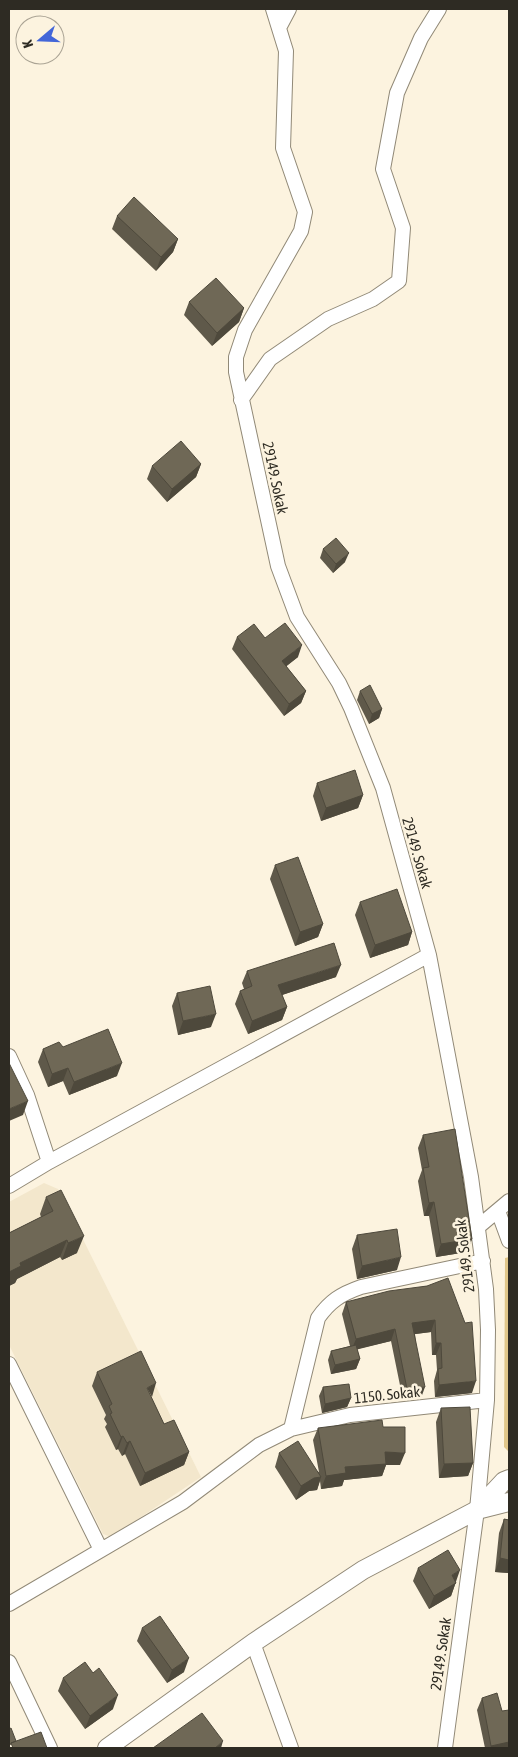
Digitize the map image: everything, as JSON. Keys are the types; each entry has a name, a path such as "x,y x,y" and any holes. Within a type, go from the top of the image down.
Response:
{"main road":[{"path":"477,1510 509,1479"},
{"path":"107,1748 253,1643 363,1570 477,1510 509,1502"}],"street":[{"name":"29149. Sokak","path":"274,9 286,51 283,148 306,212 301,231 242,337 236,357 236,372 278,566 297,617 339,683 376,767 429,955 456,1091 483,1261 488,1330 487,1400 477,1510 445,1748"},
{"path":"280,26 289,9"},
{"path":"241,400 270,359 328,318 373,299 399,281 403,228 383,169 397,93 421,38 439,9"},
{"path":"9,1186 49,1162 429,955"},
{"path":"9,1056 27,1095 49,1162"},
{"path":"478,1227 509,1201"},
{"path":"498,1211 509,1241"},
{"path":"291,1429 318,1318 328,1304 343,1293 361,1287 483,1261"},
{"path":"9,1364 101,1550"},
{"name":"1150. Sokak","path":"9,1604 183,1502 259,1445 291,1429 350,1415 487,1400"},
{"path":"253,1643 291,1748"},
{"path":"9,1662 50,1748"}],"shaded area":[{"path":"44,1183 58,1189 201,1477 111,1537 103,1534 9,1345 9,1202"},
{"path":"509,1257 509,1452 504,1447 505,1258"}],"building":[{"path":"134,197 178,239 161,257 117,216"},
{"path":"216,278 244,308 217,333 189,302"},
{"path":"181,441 201,464 172,489 152,466"},
{"path":"336,538 349,553 336,564 323,549"},
{"path":"285,623 302,645 282,661 306,691 289,704 237,637 254,624 265,638"},
{"path":"370,685 382,709 372,714 360,691"},
{"path":"355,770 363,795 326,808 317,783"},
{"path":"298,857 323,924 300,932 275,865"},
{"path":"397,889 412,932 375,945 360,902"},
{"path":"334,943 341,965 278,985 287,1007 252,1021 240,991 252,986 247,971"},
{"path":"210,986 216,1014 183,1021 177,993"},
{"path":"108,1029 122,1063 74,1082 68,1068 52,1074 43,1049 59,1042 63,1047"},
{"path":"9,1063 28,1101 9,1109"},
{"path":"455,1129 472,1239 441,1244 434,1202 429,1203 423,1168 429,1167 423,1135"},
{"path":"61,1190 84,1236 68,1243 67,1240 20,1263 21,1266 9,1272 9,1233 53,1211 46,1197"},
{"path":"397,1229 401,1257 362,1266 357,1235"},
{"path":"448,1278 465,1323 472,1322 476,1381 439,1385 438,1369 442,1368 441,1343 436,1343 435,1320 412,1323 425,1387 407,1389 395,1329 356,1339 346,1302 389,1291 427,1286"},
{"path":"356,1345 360,1359 335,1365 331,1351"},
{"path":"141,1351 156,1383 147,1388 164,1424 174,1420 189,1452 145,1473 130,1441 127,1443 123,1436 121,1437 110,1414 112,1413 109,1406 112,1404 97,1372"},
{"path":"349,1384 351,1398 325,1404 323,1387"},
{"path":"470,1407 473,1463 444,1464 441,1408"},
{"path":"382,1420 383,1427 405,1427 405,1453 385,1452 386,1464 345,1467 346,1473 326,1476 318,1428"},
{"path":"298,1441 321,1477 314,1478 301,1486 279,1453"},
{"path":"504,1519 509,1520 509,1560 500,1558"},
{"path":"448,1550 460,1570 452,1575 456,1583 434,1596 418,1568"},
{"path":"160,1616 189,1658 172,1670 142,1628"},
{"path":"85,1662 93,1673 99,1668 118,1695 90,1716 63,1678"},
{"path":"497,1693 502,1711 509,1710 509,1742 491,1746 482,1698"},
{"path":"202,1713 223,1741 215,1748 153,1748"},
{"path":"11,1728 16,1741 9,1745 9,1729"},
{"path":"41,1732 47,1748 13,1748 11,1743"}]}
